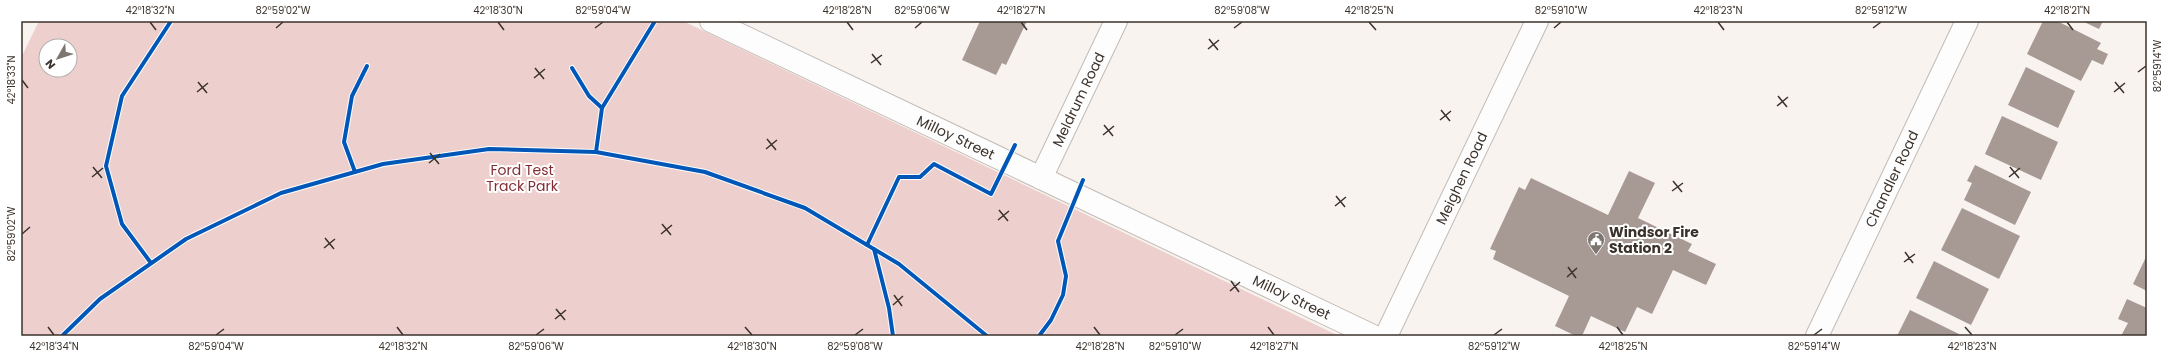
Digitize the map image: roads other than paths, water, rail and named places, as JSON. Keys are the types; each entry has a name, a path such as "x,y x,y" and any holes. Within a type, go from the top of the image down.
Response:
{"street":[{"name":"Milloy Street","path":"711,21 1373,336"},
{"name":"Meldrum Road","path":"1041,178 1116,21"},
{"name":"Meighen Road","path":"1386,336 1537,21"},
{"name":"Chandler Road","path":"1817,336 1967,21"}],"place":[{"name":"Windsor Fire Station 2","path":"1596,255"}],"park label":[{"name":"Ford Test Track Park","path":"522,178"}]}
